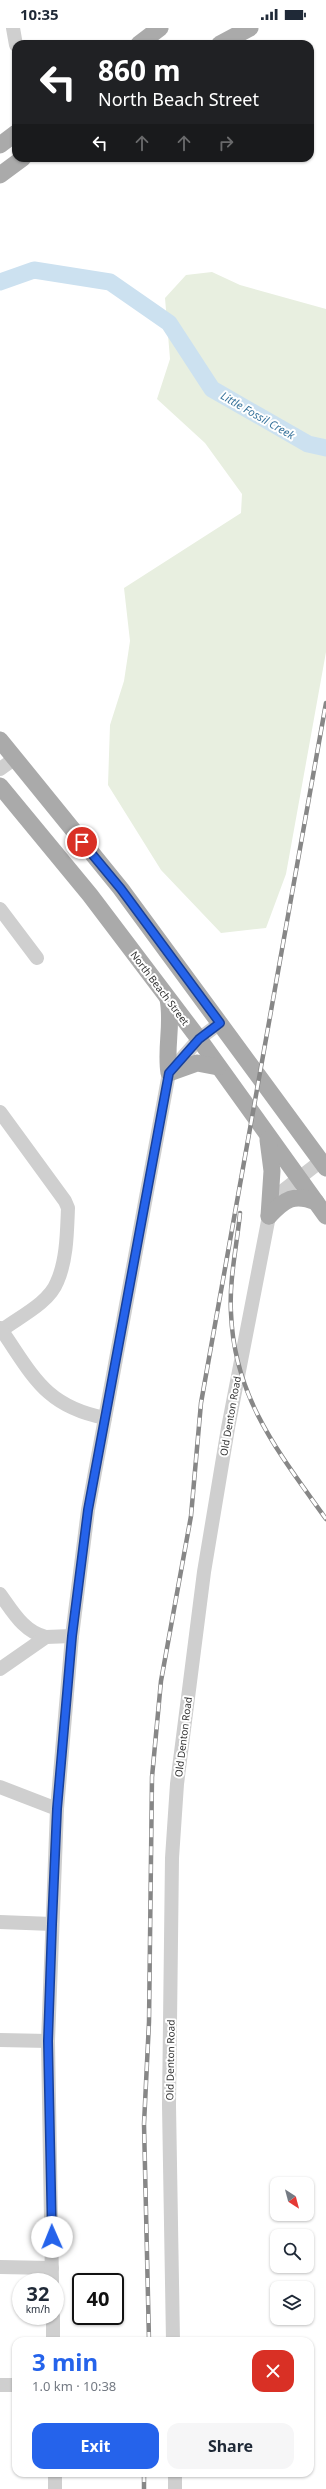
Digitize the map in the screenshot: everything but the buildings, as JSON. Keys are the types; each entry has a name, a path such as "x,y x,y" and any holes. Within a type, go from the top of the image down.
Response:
{"main road":[{"path":"228,40 250,28"},
{"path":"143,40 154,30"},
{"path":"0,145 12,136"},
{"path":"0,174 17,162"},
{"path":"0,740 121,889 323,1165"},
{"name":"North Beach Street","path":"0,786 90,895 199,1039 267,1136 326,1216"},
{"path":"168,999 171,1012 167,1060 169,1073 197,1063 218,1067"},
{"path":"267,1136 272,1171 270,1216"},
{"path":"270,1216 279,1205 290,1198 303,1197 316,1202"}],"street":[{"path":"13,28 15,40"},
{"path":"0,769 14,759"},
{"path":"0,909 37,958"},
{"path":"52,2273 48,2041 57,1809 72,1636 88,1510 169,1073 199,1039 220,1023"},
{"path":"0,1112 65,1201 68,1208 63,1257 57,1283 44,1299 1,1329 24,1364 44,1389 62,1404 80,1413 105,1418"},
{"name":"Old Denton Road","path":"173,2337 169,2105 172,1858 177,1784 204,1572 228,1428 270,1216 280,1193 298,1178 323,1165"},
{"path":"0,1594 20,1622 37,1635 46,1637 72,1636"},
{"path":"0,1669 46,1637"},
{"path":"0,1787 57,1809"},
{"path":"0,1922 52,1924"},
{"path":"0,2040 48,2041"},
{"path":"0,2267 52,2268"},
{"path":"53,2325 53,2337"},
{"path":"0,2386 12,2385"},
{"path":"55,2477 55,2489"},
{"path":"175,2477 175,2489"}],"green space":[{"path":"212,272 240,285 326,309 326,652 286,874 266,928 221,933 161,870 108,785 110,725 124,681 130,641 124,588 241,513 242,494 205,443 157,399 170,359 165,298 186,275"}],"waterway":[{"name":"Little Fossil Creek","path":"0,282 34,270 110,282 169,323 212,389 308,444 326,448"}],"railway":[{"path":"149,2337 144,2124 149,2022 152,1777 161,1681 191,1516 201,1403 326,703"},
{"path":"240,1213 232,1275 231,1301 234,1344 240,1372 250,1398 276,1447 326,1519"},
{"path":"144,2477 144,2489"}],"route":[{"path":"52,2237 48,2041 57,1809 72,1636 88,1510 169,1073 199,1039 220,1023 121,889 82,842"}]}
